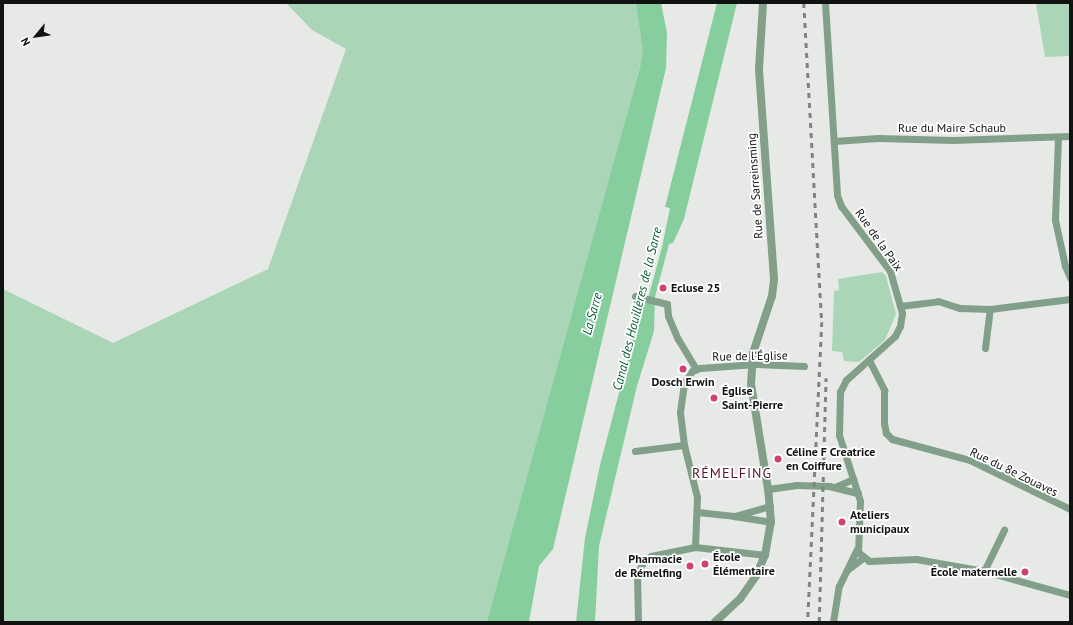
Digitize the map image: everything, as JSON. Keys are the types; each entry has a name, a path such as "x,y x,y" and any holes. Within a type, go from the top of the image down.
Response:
{"street":[{"name":"Rue de Sarreinsming","path":"715,622 746,591 765,555 771,522 768,489 751,392 751,365 774,278 759,69 763,3"},
{"name":"Rue de la Paix","path":"825,3 839,201 890,272 900,306 901,321 898,330 890,341 846,380 840,392 839,435 858,493 861,515 857,549"},
{"name":"Rue du Maire Schaub","path":"834,141 878,138 953,140 1070,136"},
{"path":"1058,137 1054,187 1055,220 1065,266 1070,278"},
{"name":"Rue de l'Église","path":"638,297 664,304 678,339 696,369"},
{"path":"900,306 938,301 960,308 990,309 1070,299"},
{"path":"985,348 990,309"},
{"name":"Rue du 8e Zouaves","path":"869,360 884,390 884,423 886,433 892,439 970,460 1070,509"},
{"name":"Rue de l'Église","path":"695,547 698,497 684,445 680,399 684,383 696,369 751,365 804,366"},
{"path":"635,451 684,445"},
{"path":"835,487 853,479"},
{"path":"768,489 797,485 835,487 858,493"},
{"path":"734,516 770,506"},
{"path":"697,512 771,522"},
{"path":"984,571 1004,530"},
{"path":"638,622 637,574 642,562 651,556 695,547 765,555"},
{"path":"834,622 839,586 844,572 857,549 863,558 873,561 916,559 984,571 1070,595"},
{"path":"844,572 863,558"}],"shaded area":[{"path":"286,3 657,3 491,622 3,622 3,289 113,343 268,269 346,49 312,30"},
{"path":"1036,3 1070,3 1070,56 1045,57"},
{"path":"882,272 886,276 896,314 885,340 859,362 844,361 842,352 832,351 834,291 839,290 838,279"}],"water":[{"name":"La Sarre","path":"636,3 661,3 667,33 666,68 553,549 539,566 529,622 487,622 640,67 643,51"},
{"path":"717,3 737,3 684,219 673,243 669,244 655,297 654,331 637,386 599,546 595,622 576,622 585,538 600,465 640,313 649,295 662,247 670,208 665,207"}],"railway":[{"path":"804,3 822,322 808,622"},
{"path":"819,622 826,378"}],"place":[{"name":"Ecluse 25","path":"663,288"},
{"name":"Dosch Erwin","path":"683,369"},
{"name":"Église Saint-Pierre","path":"714,398"},
{"name":"Céline F Creatrice en Coiffure","path":"778,459"},
{"name":"Ateliers municipaux","path":"842,522"},
{"name":"École Élémentaire","path":"705,564"},
{"name":"Pharmacie de Rémelfing","path":"690,566"},
{"name":"École maternelle","path":"1025,572"}],"district":[{"name":"RÉMELFING","path":"732,473"}],"water label":[{"name":"Canal des Houillères de la Sarre","path":"638,309"}]}
